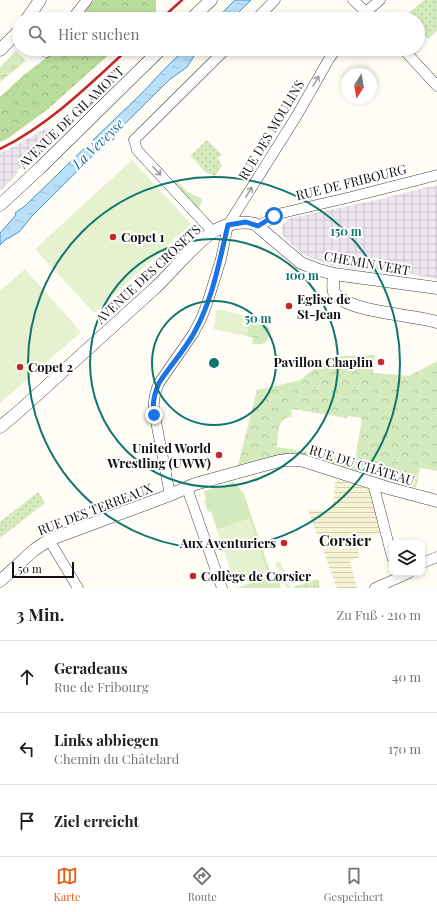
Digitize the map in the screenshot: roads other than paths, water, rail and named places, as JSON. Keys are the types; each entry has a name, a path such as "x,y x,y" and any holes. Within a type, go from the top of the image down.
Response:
{"street":[{"path":"32,12 40,0"},
{"path":"78,12 87,0"},
{"path":"198,12 210,0"},
{"path":"263,12 275,0"},
{"path":"353,0 362,12"},
{"path":"367,12 380,0"},
{"path":"0,50 12,38"},
{"name":"AVENUE DE GILAMONT","path":"0,204 40,168 154,56"},
{"path":"213,232 137,150 134,140 219,56"},
{"name":"RUE DES MOULINS","path":"228,225 283,138 332,56"},
{"path":"409,56 437,86"},
{"name":"RUE DE FRIBOURG","path":"258,226 282,213 437,175"},
{"path":"170,495 154,415 154,398 159,383 193,334 201,319 221,259 228,225 246,222 258,226"},
{"name":"AVENUE DES CROSETS","path":"0,427 18,413 154,289 198,245 213,232 228,225"},
{"name":"CHEMIN VERT","path":"258,226 301,263 319,270 334,274 437,288"},
{"path":"334,274 334,292 344,301 370,310 437,322"},
{"name":"RUE DU CHÂTEAU","path":"187,488 195,484 287,460 308,462 373,483 437,501"},
{"path":"373,483 389,545"},
{"path":"187,488 222,588"},
{"name":"RUE DES TERREAUX","path":"0,581 34,550 49,540 187,488"},
{"path":"49,540 78,588"},
{"path":"425,562 437,557"},
{"path":"375,588 400,576"}],"water":[{"path":"235,0 251,0 239,12 223,12"},
{"name":"La Veveyse","path":"178,56 194,56 187,67 169,80 33,215 19,232 5,240 0,245 0,233 16,215 15,213 25,206 139,96"}],"railway":[{"path":"169,12 182,0"},
{"path":"0,149 35,128 68,104 120,56"}],"place":[{"name":"Copet 1","path":"113,237"},
{"name":"Eglise de St-Jean","path":"289,306"},
{"name":"Pavillon Chaplin","path":"381,362"},
{"name":"Copet 2","path":"20,367"},
{"name":"United World Wrestling (UWW)","path":"219,455"},
{"name":"Aux Aventuriers","path":"284,543"},
{"name":"Collège de Corsier","path":"193,576"}],"district":[{"name":"Corsier","path":"345,541"}]}
